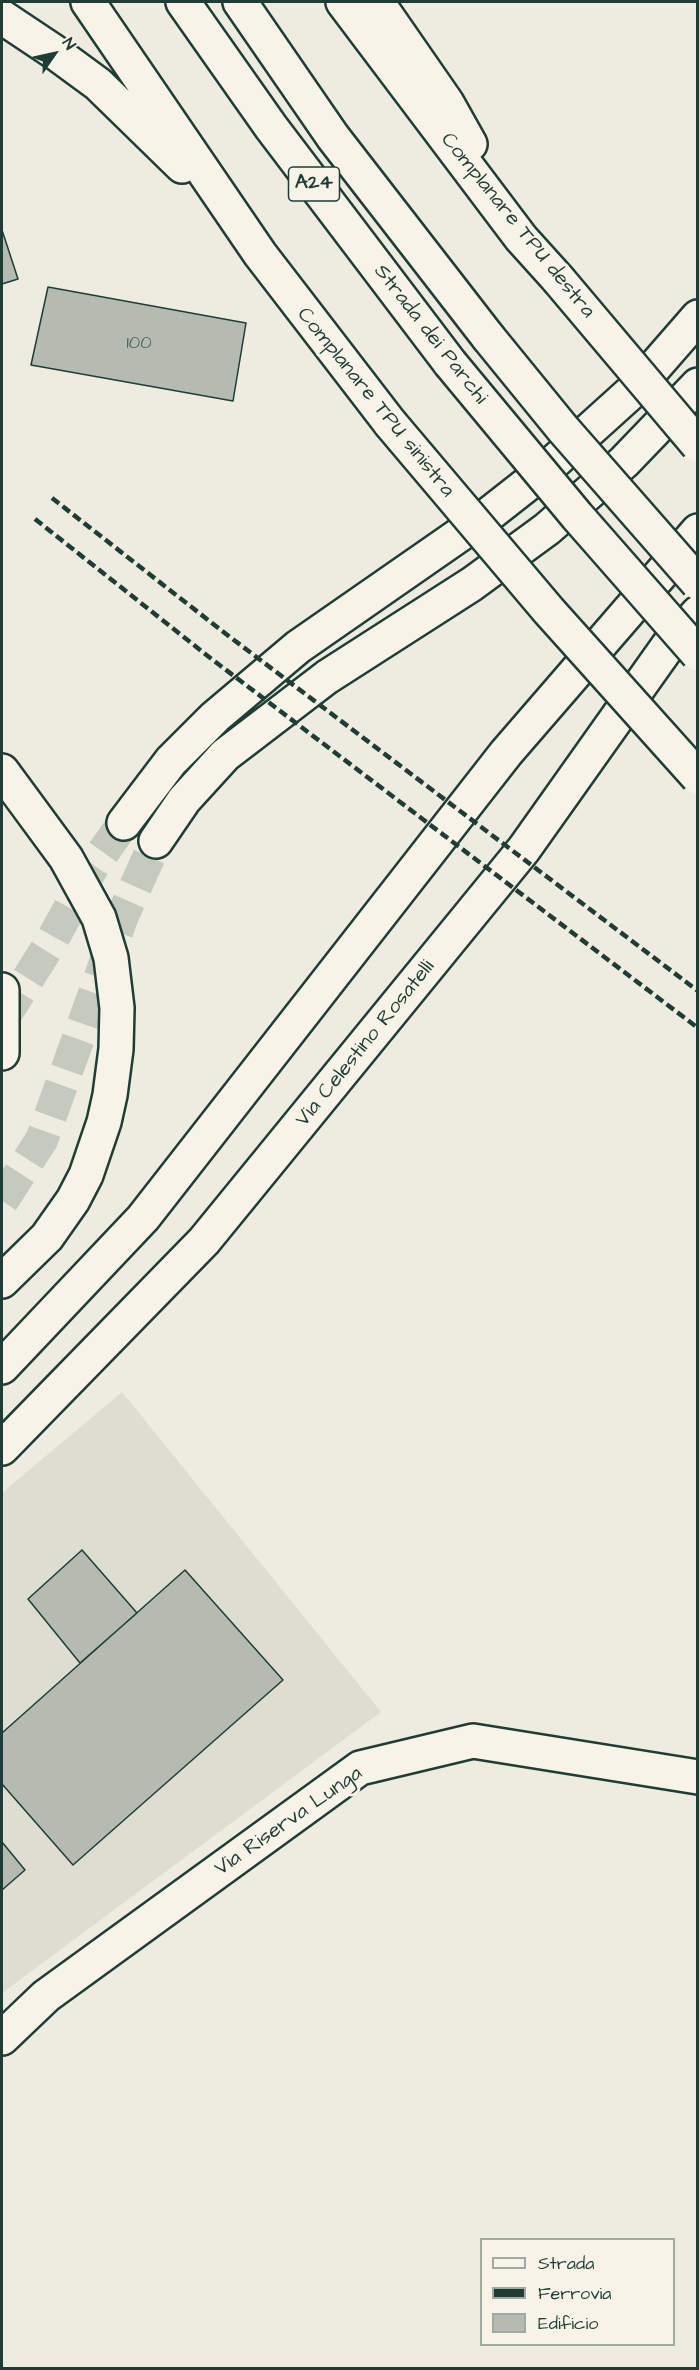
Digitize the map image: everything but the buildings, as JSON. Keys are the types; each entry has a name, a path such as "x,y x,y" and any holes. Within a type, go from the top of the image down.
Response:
{"main road":[{"name":"Complanare TPU sinistra","path":"88,2 260,254 390,423 534,595 698,777"},
{"name":"Strada dei Parchi","path":"183,2 271,127 450,363 570,507 698,654"},
{"name":"Strada dei Parchi","path":"240,2 333,137 488,337 570,438 698,583"},
{"name":"Complanare TPU destra","path":"343,2 521,238 698,445"},
{"path":"377,2 447,102 521,238"},
{"path":"2,17 61,56 115,99 182,166 260,254"},
{"path":"124,823 171,761 215,717 298,647 488,515 544,471 637,387 698,317"},
{"path":"156,841 184,800 225,755 327,677 472,585 547,529 624,462 698,386"},
{"path":"2,1367 143,1218 506,753 698,531"},
{"name":"Via Celestino Rosatelli","path":"2,1448 204,1241 524,849 668,646 698,613"},
{"path":"2,771 66,858 99,918 111,958 117,1008 116,1049 110,1095 104,1122 86,1174 73,1200 47,1237 2,1281"},
{"path":"2,990 2,1053"},
{"name":"Via Riserva Lunga","path":"2,2038 46,1996 360,1768 473,1741 698,1777"}],"shaded area":[{"path":"122,1392 381,1712 2,1993 2,1493"}],"tunnel":[{"path":"2,1020 51,942 93,866 124,823"},
{"path":"2,1201 42,1139 122,917 156,841"}],"railway":[{"path":"52,498 226,634 698,991"},
{"path":"35,519 209,657 698,1028"}]}
